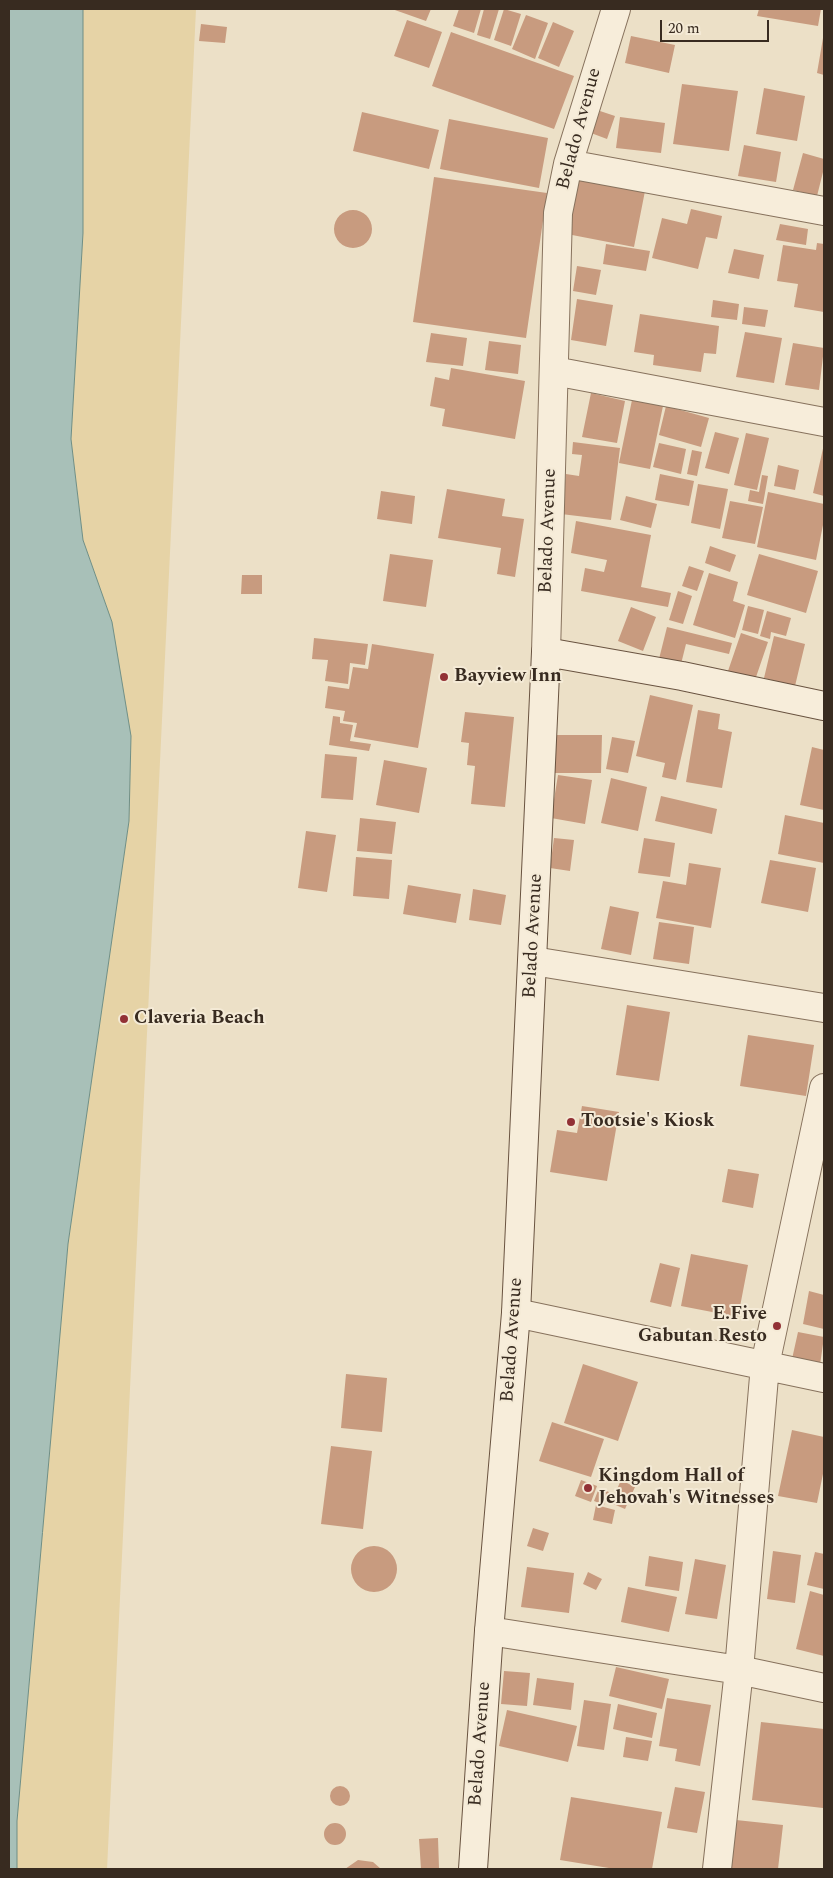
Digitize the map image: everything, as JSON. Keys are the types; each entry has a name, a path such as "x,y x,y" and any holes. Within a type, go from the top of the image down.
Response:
{"street":[{"name":"Belado Avenue","path":"473,1869 489,1632 516,1313 546,652 558,213 568,164 616,9"},
{"path":"568,164 824,211"},
{"path":"554,371 824,422"},
{"path":"546,652 682,676 824,706"},
{"path":"533,961 824,1008"},
{"path":"718,1869 739,1670 765,1365 824,1088"},
{"path":"516,1313 824,1378"},
{"path":"489,1632 739,1670 824,1688"}],"sand":[{"name":"Claveria Beach","path":"83,9 196,9 107,1869 17,1869 17,1821 68,1244 129,821 131,736 112,622 83,540 71,439 83,233"}],"water":[{"path":"9,9 83,9 83,233 71,439 83,540 112,622 131,736 129,821 68,1244 17,1821 17,1869 9,1869"}],"building":[{"path":"392,9 431,9 426,21"},
{"path":"459,9 481,9 474,33 453,26"},
{"path":"484,9 499,9 490,39 477,35"},
{"path":"504,9 521,14 511,46 494,40"},
{"path":"759,9 821,9 818,26 757,16"},
{"path":"526,15 548,23 535,59 512,49"},
{"path":"407,20 442,32 429,68 394,56"},
{"path":"553,22 574,31 559,67 538,58"},
{"path":"201,24 227,27 225,43 199,41"},
{"path":"451,32 574,76 554,129 432,86"},
{"path":"631,36 675,45 669,73 625,63"},
{"path":"824,39 824,75 817,73"},
{"path":"682,84 738,91 729,151 673,144"},
{"path":"764,88 805,96 797,141 756,134"},
{"path":"600,111 615,116 607,139 591,133"},
{"path":"362,112 439,130 429,169 353,151"},
{"path":"620,117 665,123 661,153 616,148"},
{"path":"449,119 548,138 539,188 440,169"},
{"path":"744,145 781,152 776,182 738,176"},
{"path":"803,153 824,159 824,168 817,196 793,190"},
{"path":"434,177 547,193 526,338 413,322"},
{"path":"578,177 645,191 634,247 567,234"},
{"path":"691,209 722,216 717,239 706,237 698,269 652,258 662,218 687,224"},
{"path":"353,210 360,211 366,216 371,222 371,236 366,242 360,247 353,248 346,247 340,242 335,236 334,229 335,222 340,216 346,211"},
{"path":"780,224 808,229 806,245 776,240"},
{"path":"817,243 824,244 824,312 794,307 798,284 777,281 783,245 816,250"},
{"path":"606,244 650,251 646,271 603,264"},
{"path":"734,249 764,255 759,279 728,273"},
{"path":"577,266 601,270 596,295 573,291"},
{"path":"577,299 613,305 606,346 571,340"},
{"path":"713,300 739,304 737,320 711,317"},
{"path":"744,307 768,310 765,327 742,324"},
{"path":"640,314 719,326 716,354 704,353 701,372 653,365 654,355 634,352"},
{"path":"745,332 782,338 774,383 736,377"},
{"path":"431,333 467,338 463,366 426,362"},
{"path":"489,341 521,345 518,374 485,370"},
{"path":"793,343 824,348 819,390 785,385"},
{"path":"451,368 525,381 515,439 442,426 445,409 430,406 435,377 449,380"},
{"path":"591,393 625,401 617,443 582,437"},
{"path":"632,400 663,406 650,469 619,463"},
{"path":"666,406 709,418 701,447 659,435"},
{"path":"715,432 739,438 729,474 705,468"},
{"path":"746,433 769,438 757,490 734,485"},
{"path":"573,442 620,448 611,520 561,514 566,474 579,476 582,455 572,454"},
{"path":"659,443 686,449 681,474 653,467"},
{"path":"824,444 824,496 813,493"},
{"path":"692,450 702,452 697,476 687,474"},
{"path":"778,465 799,470 795,490 774,486"},
{"path":"660,474 694,481 689,506 655,500"},
{"path":"762,475 768,476 763,504 748,501 750,490 759,492"},
{"path":"698,484 728,489 720,529 691,523"},
{"path":"447,489 505,499 502,516 524,519 515,577 497,574 501,548 438,538"},
{"path":"381,491 415,496 412,524 377,519"},
{"path":"768,492 824,504 824,520 816,560 757,547"},
{"path":"626,496 657,504 651,528 620,520"},
{"path":"730,501 763,507 755,544 722,538"},
{"path":"576,521 651,535 641,587 671,593 668,607 581,591 585,568 604,572 607,560 571,553"},
{"path":"710,546 736,555 730,572 705,563"},
{"path":"390,554 433,560 426,607 383,601"},
{"path":"759,554 818,571 806,613 747,595"},
{"path":"689,566 704,571 697,591 682,586"},
{"path":"709,573 738,582 733,601 745,605 735,638 693,625"},
{"path":"242,575 262,575 262,594 241,594"},
{"path":"678,591 692,596 683,624 669,620"},
{"path":"748,606 764,610 758,634 742,630"},
{"path":"631,607 656,617 643,651 618,641"},
{"path":"767,611 791,618 786,636 771,632 770,639 760,636"},
{"path":"667,627 732,643 729,654 686,644 681,664 659,659"},
{"path":"741,633 768,642 755,680 728,671"},
{"path":"774,636 805,644 795,686 764,678"},
{"path":"314,638 368,644 365,665 350,663 348,684 325,681 328,660 312,659"},
{"path":"372,644 434,654 418,748 354,737 357,723 343,721 345,711 325,708 328,686 349,689 353,667 368,669"},
{"path":"650,695 693,705 676,780 662,777 665,763 636,756"},
{"path":"698,710 720,714 718,729 732,732 722,788 686,782"},
{"path":"465,712 514,717 505,807 471,804 475,766 467,765 469,743 461,742"},
{"path":"333,716 340,717 340,723 353,725 350,741 371,744 369,751 329,745"},
{"path":"552,735 602,735 601,773 552,773"},
{"path":"612,737 635,741 628,773 606,769"},
{"path":"812,747 824,750 824,810 800,805"},
{"path":"325,754 357,757 353,800 321,798"},
{"path":"384,760 427,768 419,813 376,805"},
{"path":"558,775 592,780 585,824 551,818"},
{"path":"611,778 647,787 638,831 601,823"},
{"path":"661,796 717,809 712,834 655,821"},
{"path":"785,815 824,823 824,863 778,854"},
{"path":"360,818 396,822 392,854 357,851"},
{"path":"306,831 336,835 327,892 298,888"},
{"path":"554,838 574,840 570,871 550,868"},
{"path":"644,838 675,843 670,877 638,873"},
{"path":"356,857 392,860 389,899 353,896"},
{"path":"770,860 816,868 808,912 761,903"},
{"path":"689,863 721,868 711,928 656,918 663,881 686,885"},
{"path":"408,885 461,894 456,923 403,914"},
{"path":"473,889 506,895 501,925 469,920"},
{"path":"610,906 639,912 631,955 601,949"},
{"path":"659,922 694,927 689,964 653,959"},
{"path":"627,1005 670,1012 659,1081 616,1075"},
{"path":"748,1035 814,1045 806,1096 740,1086"},
{"path":"582,1106 619,1112 607,1181 550,1172 557,1130 577,1133"},
{"path":"728,1169 759,1174 753,1208 722,1202"},
{"path":"691,1254 748,1265 738,1317 681,1306"},
{"path":"660,1263 680,1268 671,1307 650,1302"},
{"path":"809,1291 824,1295 824,1329 803,1324"},
{"path":"798,1332 824,1337 820,1365 792,1359"},
{"path":"583,1364 638,1382 618,1441 564,1423"},
{"path":"346,1374 387,1378 382,1432 341,1428"},
{"path":"552,1422 604,1439 591,1477 539,1461"},
{"path":"792,1430 824,1437 824,1469 817,1503 778,1496"},
{"path":"331,1446 372,1451 363,1529 321,1524"},
{"path":"581,1480 597,1486 591,1502 575,1496"},
{"path":"621,1480 635,1487 625,1509 611,1503"},
{"path":"599,1488 609,1492 604,1505 594,1501"},
{"path":"596,1505 615,1510 612,1524 593,1520"},
{"path":"533,1528 549,1533 543,1551 527,1546"},
{"path":"369,1546 379,1546 391,1552 396,1560 396,1578 391,1586 383,1591 369,1592 361,1589 354,1582 351,1574 351,1564 354,1556 361,1549"},
{"path":"773,1551 801,1555 795,1603 767,1599"},
{"path":"815,1552 824,1554 824,1589 807,1585"},
{"path":"649,1556 683,1562 679,1591 645,1586"},
{"path":"695,1559 726,1565 717,1619 685,1614"},
{"path":"527,1567 574,1573 569,1613 521,1607"},
{"path":"588,1572 602,1579 596,1590 583,1584"},
{"path":"628,1587 677,1597 669,1632 621,1622"},
{"path":"810,1591 824,1595 824,1656 796,1649"},
{"path":"616,1667 669,1679 662,1709 609,1696"},
{"path":"504,1671 530,1673 527,1706 501,1704"},
{"path":"537,1678 574,1683 571,1710 533,1705"},
{"path":"667,1698 711,1705 700,1766 675,1761 677,1749 659,1746"},
{"path":"584,1700 611,1704 604,1750 577,1746"},
{"path":"618,1704 657,1713 652,1738 613,1729"},
{"path":"507,1710 577,1726 568,1762 499,1746"},
{"path":"761,1722 824,1729 823,1808 752,1800"},
{"path":"626,1737 652,1741 648,1761 623,1757"},
{"path":"336,1786 344,1786 350,1792 350,1800 344,1806 336,1806 330,1800 330,1792"},
{"path":"675,1787 705,1792 697,1833 667,1828"},
{"path":"571,1797 662,1812 652,1869 615,1869 560,1860"},
{"path":"736,1820 783,1825 778,1869 731,1869"},
{"path":"331,1823 339,1823 346,1830 346,1838 339,1845 331,1845 324,1838 324,1830"},
{"path":"438,1838 439,1868 421,1869 419,1839"},
{"path":"358,1860 373,1862 381,1869 345,1869"}],"place":[{"name":"Bayview Inn","path":"444,677"},
{"name":"Claveria Beach","path":"124,1019"},
{"name":"Tootsie's Kiosk","path":"571,1122"},
{"name":"E.Five Gabutan Resto","path":"777,1326"},
{"name":"Kingdom Hall of Jehovah's Witnesses","path":"588,1488"}]}
